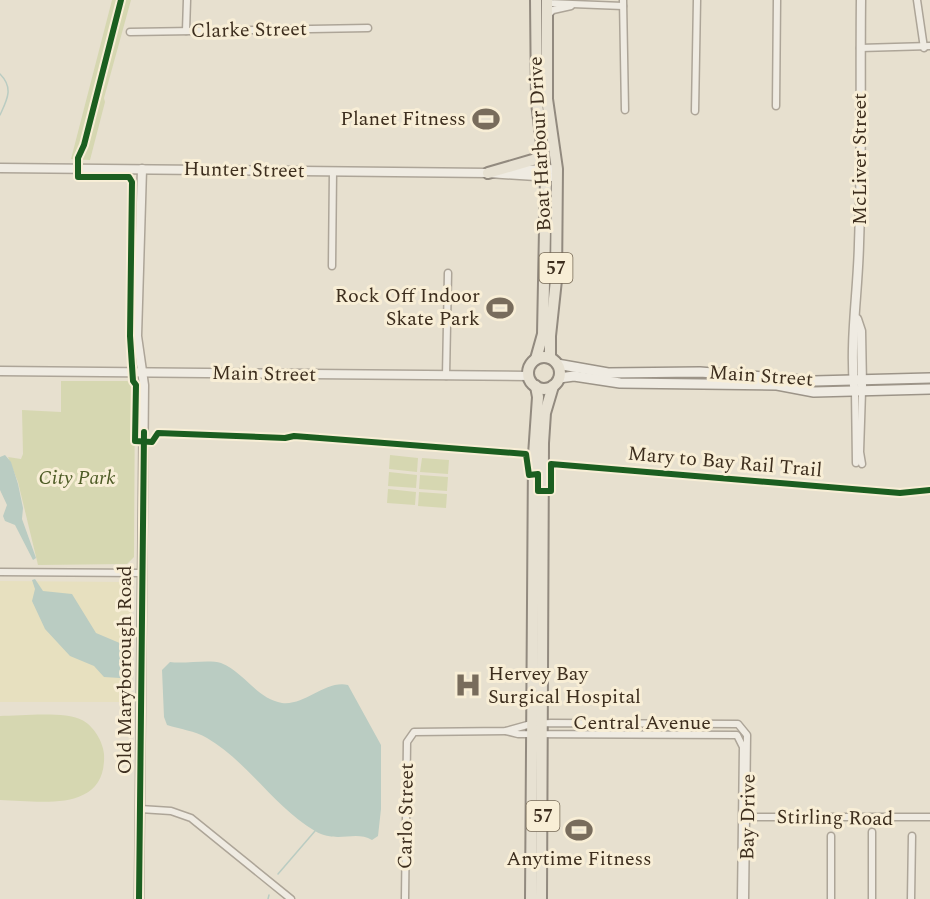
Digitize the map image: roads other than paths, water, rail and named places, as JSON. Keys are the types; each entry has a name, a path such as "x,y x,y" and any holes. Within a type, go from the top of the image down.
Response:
{"main road":[{"path":"531,0 541,21"},
{"path":"536,53 543,1"},
{"name":"Boat Harbour Drive","path":"536,359 543,334 551,173 542,142 537,104 536,53 543,1"},
{"name":"Boat Harbour Drive","path":"541,21 556,280 550,336 554,361"},
{"path":"488,173 536,159 542,142"},
{"path":"536,359 554,361"},
{"name":"57","path":"529,376 530,366 536,359"},
{"name":"57","path":"531,899 543,580 544,432 547,398 556,382 554,361"},
{"name":"Main Street","path":"554,361 608,373 700,372 814,381 930,378"},
{"path":"529,376 536,386 545,388 556,382"},
{"name":"Main Street","path":"556,382 574,376 620,383 777,385 814,392 930,389"},
{"name":"57","path":"536,386 538,397 534,454 532,626 541,899"},
{"path":"532,626 536,612 537,589 543,580"}],"street":[{"path":"186,31 187,0"},
{"path":"695,111 697,0"},
{"path":"776,106 777,0"},
{"name":"McLiver Street","path":"859,463 859,391 853,332 856,318 861,0"},
{"path":"860,48 927,47 918,0"},
{"path":"543,1 572,5 623,3 625,110"},
{"path":"541,21 553,10 572,5"},
{"name":"Clarke Street","path":"130,32 368,28"},
{"name":"Hunter Street","path":"0,168 551,173"},
{"name":"Old Maryborough Road","path":"139,899 142,372 137,336 142,169"},
{"path":"332,266 333,171"},
{"path":"446,376 448,273"},
{"name":"Main Street","path":"0,371 529,376"},
{"path":"0,572 142,573"},
{"name":"Central Avenue","path":"733,723 745,729 744,737 723,734 537,728 733,723"},
{"name":"Carlo Street","path":"405,899 406,742 411,734 421,730 506,731 537,728"},
{"name":"Bay Drive","path":"743,899 744,737"},
{"path":"140,809 178,813 191,818 279,892 291,899"},
{"name":"Stirling Road","path":"744,817 930,818"},
{"path":"872,832 872,899"},
{"path":"831,836 831,899"},
{"path":"911,899 912,836"}],"waterway":[{"path":"0,74 8,89 7,99 0,115"},
{"path":"278,874 315,831"},
{"path":"268,899 269,895"}],"place":[{"name":"Planet Fitness","path":"486,119"},
{"name":"Rock Off Indoor Skate Park","path":"500,308"},
{"name":"Hervey Bay Surgical Hospital","path":"468,685"},
{"name":"Anytime Fitness","path":"579,830"}],"park label":[{"name":"City Park","path":"77,478"}]}
